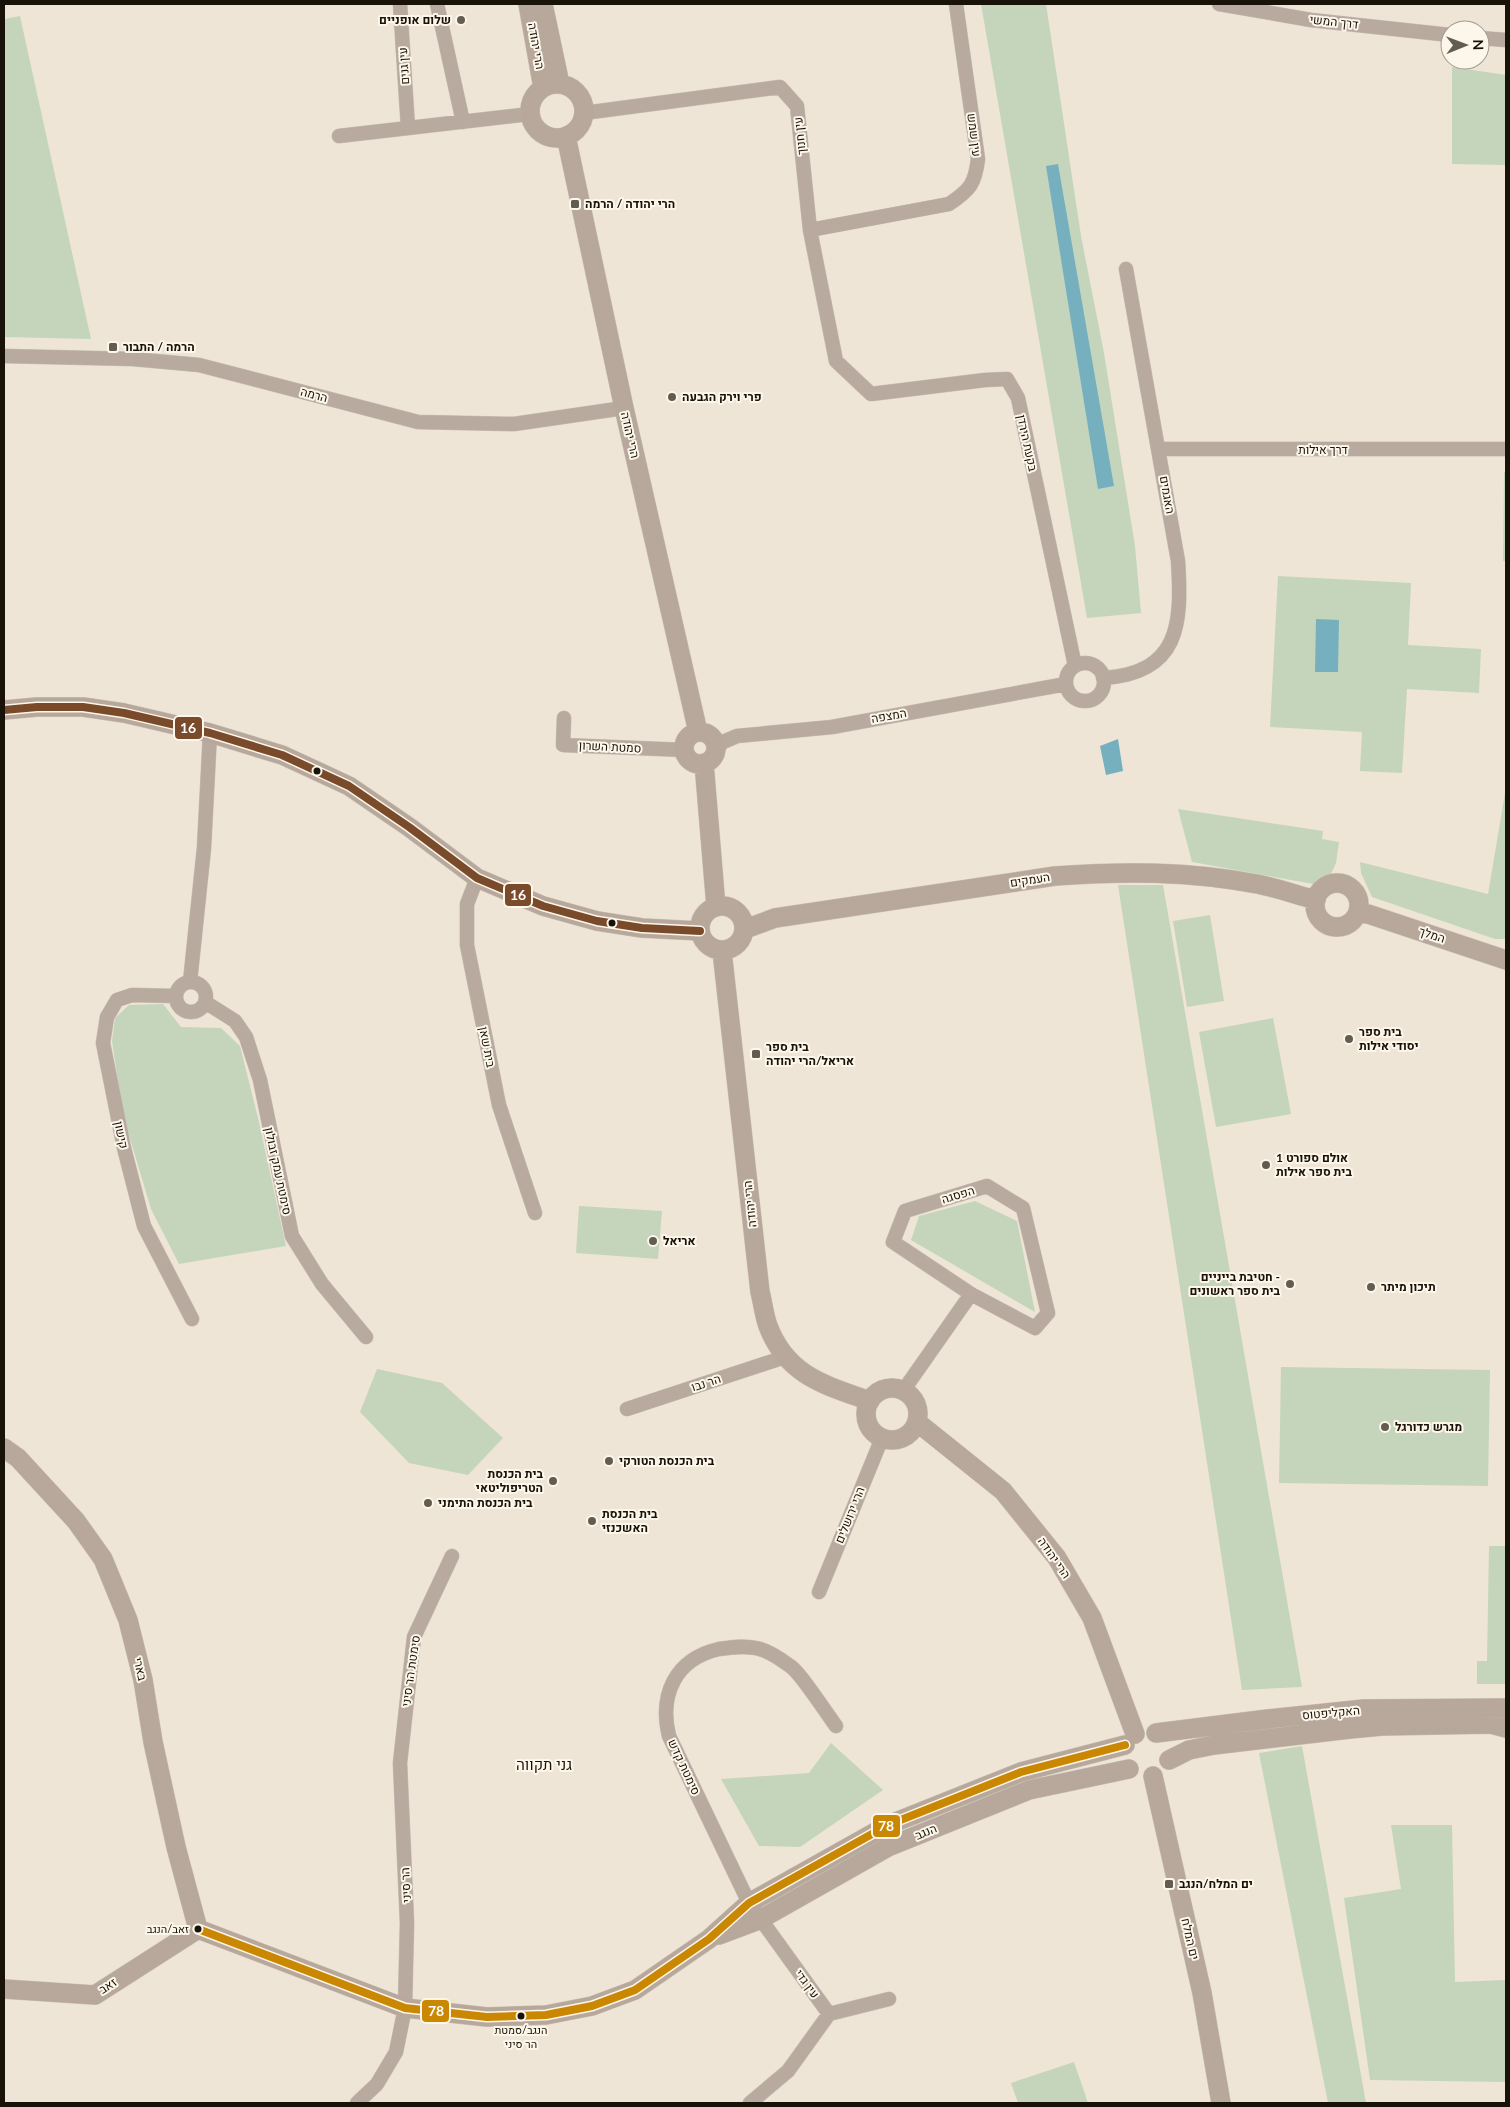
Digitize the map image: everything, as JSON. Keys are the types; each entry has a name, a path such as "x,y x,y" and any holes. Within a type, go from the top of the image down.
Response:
{"street":[{"name":"עין גנים","path":"400,4 408,128"},
{"path":"438,4 463,122"},
{"name":"הרי יהודה","path":"528,4 552,86"},
{"name":"הרי יהודה","path":"543,4 552,86"},
{"name":"עין שמש","path":"810,230 948,204 967,192 976,177 978,159 956,4"},
{"name":"דרך המשי","path":"1220,4 1311,20 1440,33"},
{"path":"1490,39 1506,40"},
{"path":"552,86 572,88 583,103 584,113 578,128 566,136 550,137 542,134 535,126 530,114 532,102 537,92 552,86"},
{"name":"עין חנוך","path":"584,113 780,87 796,106 810,230 836,361 854,378"},
{"path":"339,136 530,114"},
{"name":"הרי יהודה","path":"566,136 624,408 698,732"},
{"name":"האגמים","path":"1103,678 1129,675 1155,661 1167,648 1176,631 1180,605 1178,561 1126,269"},
{"name":"הרמה","path":"4,356 133,359 199,365 418,422 514,424 624,408"},
{"name":"בקעת הירדן","path":"854,378 871,394 1007,379 1018,398 1075,666"},
{"name":"דרך אילות","path":"1158,449 1487,450"},
{"path":"1487,450 1506,449"},
{"path":"1487,450 1506,454"},
{"path":"1085,663 1093,665 1100,671 1103,678 1104,685 1101,692 1094,698 1087,700 1079,700 1072,696 1066,684 1068,674 1075,666 1085,663"},
{"name":"המצפה","path":"710,757 723,742 737,736 832,727 1066,684"},
{"path":"4,710 37,707 83,707 124,713 210,733 282,755 348,786 409,827 477,878 543,906 597,921 642,928 700,931"},
{"name":"סמטת השרון","path":"564,718 563,745 684,750"},
{"path":"710,757 694,762 686,755 684,745 689,737 698,732 710,735 714,742 710,757 716,907"},
{"path":"190,982 204,848 210,733"},
{"name":"העמקים","path":"745,929 775,918 1055,876 1096,873 1137,871 1186,874 1259,884 1316,900"},
{"name":"בית שאן","path":"477,878 468,904 467,945 499,1105 535,1213"},
{"path":"1344,884 1356,894 1359,902 1359,911 1356,918 1349,924 1338,927 1330,926 1319,917 1316,909 1316,900 1320,892 1327,886 1344,884"},
{"path":"726,906 736,910 742,918 745,929 740,943 731,949 722,951 713,949 706,943 700,931 704,916 716,907 726,906"},
{"name":"המלך","path":"1359,911 1506,960"},
{"name":"הרי יהודה","path":"722,951 760,1292 768,1326 785,1357 808,1377 870,1401"},
{"path":"190,982 200,984 206,993 205,1002 200,1010 191,1013 178,1006 176,996 180,986 190,982"},
{"name":"קישון","path":"176,996 132,995 117,1000 107,1017 103,1043 124,1148 144,1226 192,1319"},
{"name":"סימטת עמק זבולון","path":"205,1002 234,1020 246,1037 260,1080 292,1236 322,1284 366,1337"},
{"name":"הפסגה","path":"987,1186 1022,1208 1048,1313 1035,1328 971,1294 893,1242 906,1210 987,1186"},
{"path":"903,1391 971,1294"},
{"name":"הר נבו","path":"627,1410 785,1357"},
{"path":"888,1389 903,1391 916,1404 917,1422 907,1436 899,1439 882,1438 869,1426 867,1409 870,1401 881,1391 888,1389"},
{"name":"הרי יהודה","path":"917,1422 1003,1491 1057,1558 1092,1618 1130,1740"},
{"name":"הרי ירושלים","path":"819,1592 882,1438"},
{"name":"בארי","path":"4,1448 18,1458 76,1521 107,1567 128,1620 141,1671 162,1780 198,1929"},
{"name":"סימטת הר סיני","path":"400,1762 414,1637 452,1556"},
{"name":"סימטת קדש","path":"749,1903 670,1736 666,1721 667,1697 675,1677 689,1661 708,1652 741,1646 761,1649 793,1667 836,1726"},
{"name":"האקליפטוס","path":"1156,1733 1268,1719 1364,1710 1506,1708"},
{"name":"האקליפטוס","path":"1169,1760 1189,1750 1214,1745 1358,1728 1491,1724 1506,1728"},
{"path":"1149,1731 1156,1733 1167,1744 1169,1760 1160,1773 1153,1776 1138,1776 1129,1769 1124,1760 1130,1740 1149,1731"},
{"name":"הנגב","path":"198,1929 405,2008 487,2017 546,2015 592,2006 635,1990 709,1939 749,1903 888,1825 1021,1772 1130,1740"},
{"name":"הר סיני","path":"357,2103 377,2084 396,2052 405,2008 407,1923 400,1762"},
{"name":"הנגב","path":"709,1939 760,1920 897,1844 1028,1790 1129,1769"},
{"name":"ים המלח","path":"1153,1776 1202,1993 1221,2103"},
{"name":"עין גדי","path":"749,1903 829,2014"},
{"name":"זאב","path":"4,1990 95,1994 198,1929"},
{"path":"750,2103 788,2071 829,2014 889,1999"}],"green space":[{"path":"981,4 1046,4 1081,236 1104,353 1135,546 1141,613 1087,618"},
{"path":"20,16 91,339 4,337 4,19"},
{"path":"1452,70 1472,70 1506,75 1506,165 1452,164"},
{"path":"1504,472 1506,472 1506,561 1503,561"},
{"path":"1278,576 1411,583 1408,645 1481,649 1479,693 1407,689 1402,773 1360,771 1362,732 1270,727"},
{"path":"1506,787 1506,939 1495,939 1372,897 1361,873 1360,862 1488,894"},
{"path":"1178,809 1323,831 1322,839 1339,842 1336,863 1329,878 1313,884 1192,862"},
{"path":"1118,885 1163,885 1302,1687 1242,1690"},
{"path":"1210,915 1224,1001 1187,1007 1173,921"},
{"path":"163,1004 181,1027 221,1028 240,1046 286,1246 179,1264 151,1209 123,1115 112,1041 115,1018 129,1005"},
{"path":"1273,1018 1291,1114 1216,1127 1199,1032"},
{"path":"975,1201 1017,1221 1035,1312 911,1240 919,1216"},
{"path":"579,1206 662,1211 658,1259 576,1253"},
{"name":"מגרש כדורגל","path":"1281,1367 1490,1370 1488,1486 1279,1483"},
{"path":"377,1369 442,1383 503,1438 468,1475 409,1463 360,1412"},
{"path":"1489,1546 1506,1546 1506,1684 1477,1684 1477,1661 1487,1661"},
{"path":"831,1743 883,1790 800,1847 759,1846 721,1779 809,1773"},
{"path":"1302,1746 1366,2103 1328,2103 1259,1753"},
{"path":"1391,1825 1452,1825 1455,1982 1505,1980 1505,2082 1370,2080 1344,1898 1401,1889"},
{"path":"1074,2062 1088,2103 1018,2103 1011,2083"}],"water":[{"path":"1058,164 1114,486 1098,489 1046,166"},
{"path":"1316,619 1339,620 1338,672 1315,672"},
{"path":"1118,739 1123,771 1106,775 1100,746"}],"transit line":[{"name":"16","path":"4,710 37,707 83,707 124,713 210,733 282,755 349,786 409,827 477,878 543,906 597,921 642,928 700,931"},
{"name":"78","path":"198,1929 405,2008 487,2017 546,2015 592,2006 635,1990 709,1939 749,1903 888,1825 1021,1772 1125,1745"}],"place":[{"name":"שלום אופניים","path":"461,20"},
{"name":"הרי יהודה / הרמה","path":"575,204"},
{"name":"הרמה / התבור","path":"113,347"},
{"name":"פרי וירק הגבעה","path":"672,397"},
{"name":"בית ספר יסודי אילות","path":"1349,1039"},
{"name":"בית ספר אריאל/הרי יהודה","path":"756,1054"},
{"name":"אולם ספורט 1 בית ספר אילות","path":"1266,1165"},
{"name":"אריאל","path":"653,1241"},
{"name":"חטיבת בייניים - בית ספר ראשונים","path":"1290,1284"},
{"name":"תיכון מיתר","path":"1371,1287"},
{"name":"מגרש כדורגל","path":"1385,1427"},
{"name":"בית הכנסת הטורקי","path":"609,1461"},
{"name":"בית הכנסת הטריפוליטאי","path":"553,1481"},
{"name":"בית הכנסת התימני","path":"428,1503"},
{"name":"בית הכנסת האשכנזי","path":"592,1521"},
{"name":"ים המלח/הנגב","path":"1169,1884"},
{"name":"זאב/הנגב","path":"198,1929"},
{"name":"הנגב/סמטת הר סיני","path":"521,2016"}],"district":[{"name":"גני תקווה","path":"544,1765"}]}
